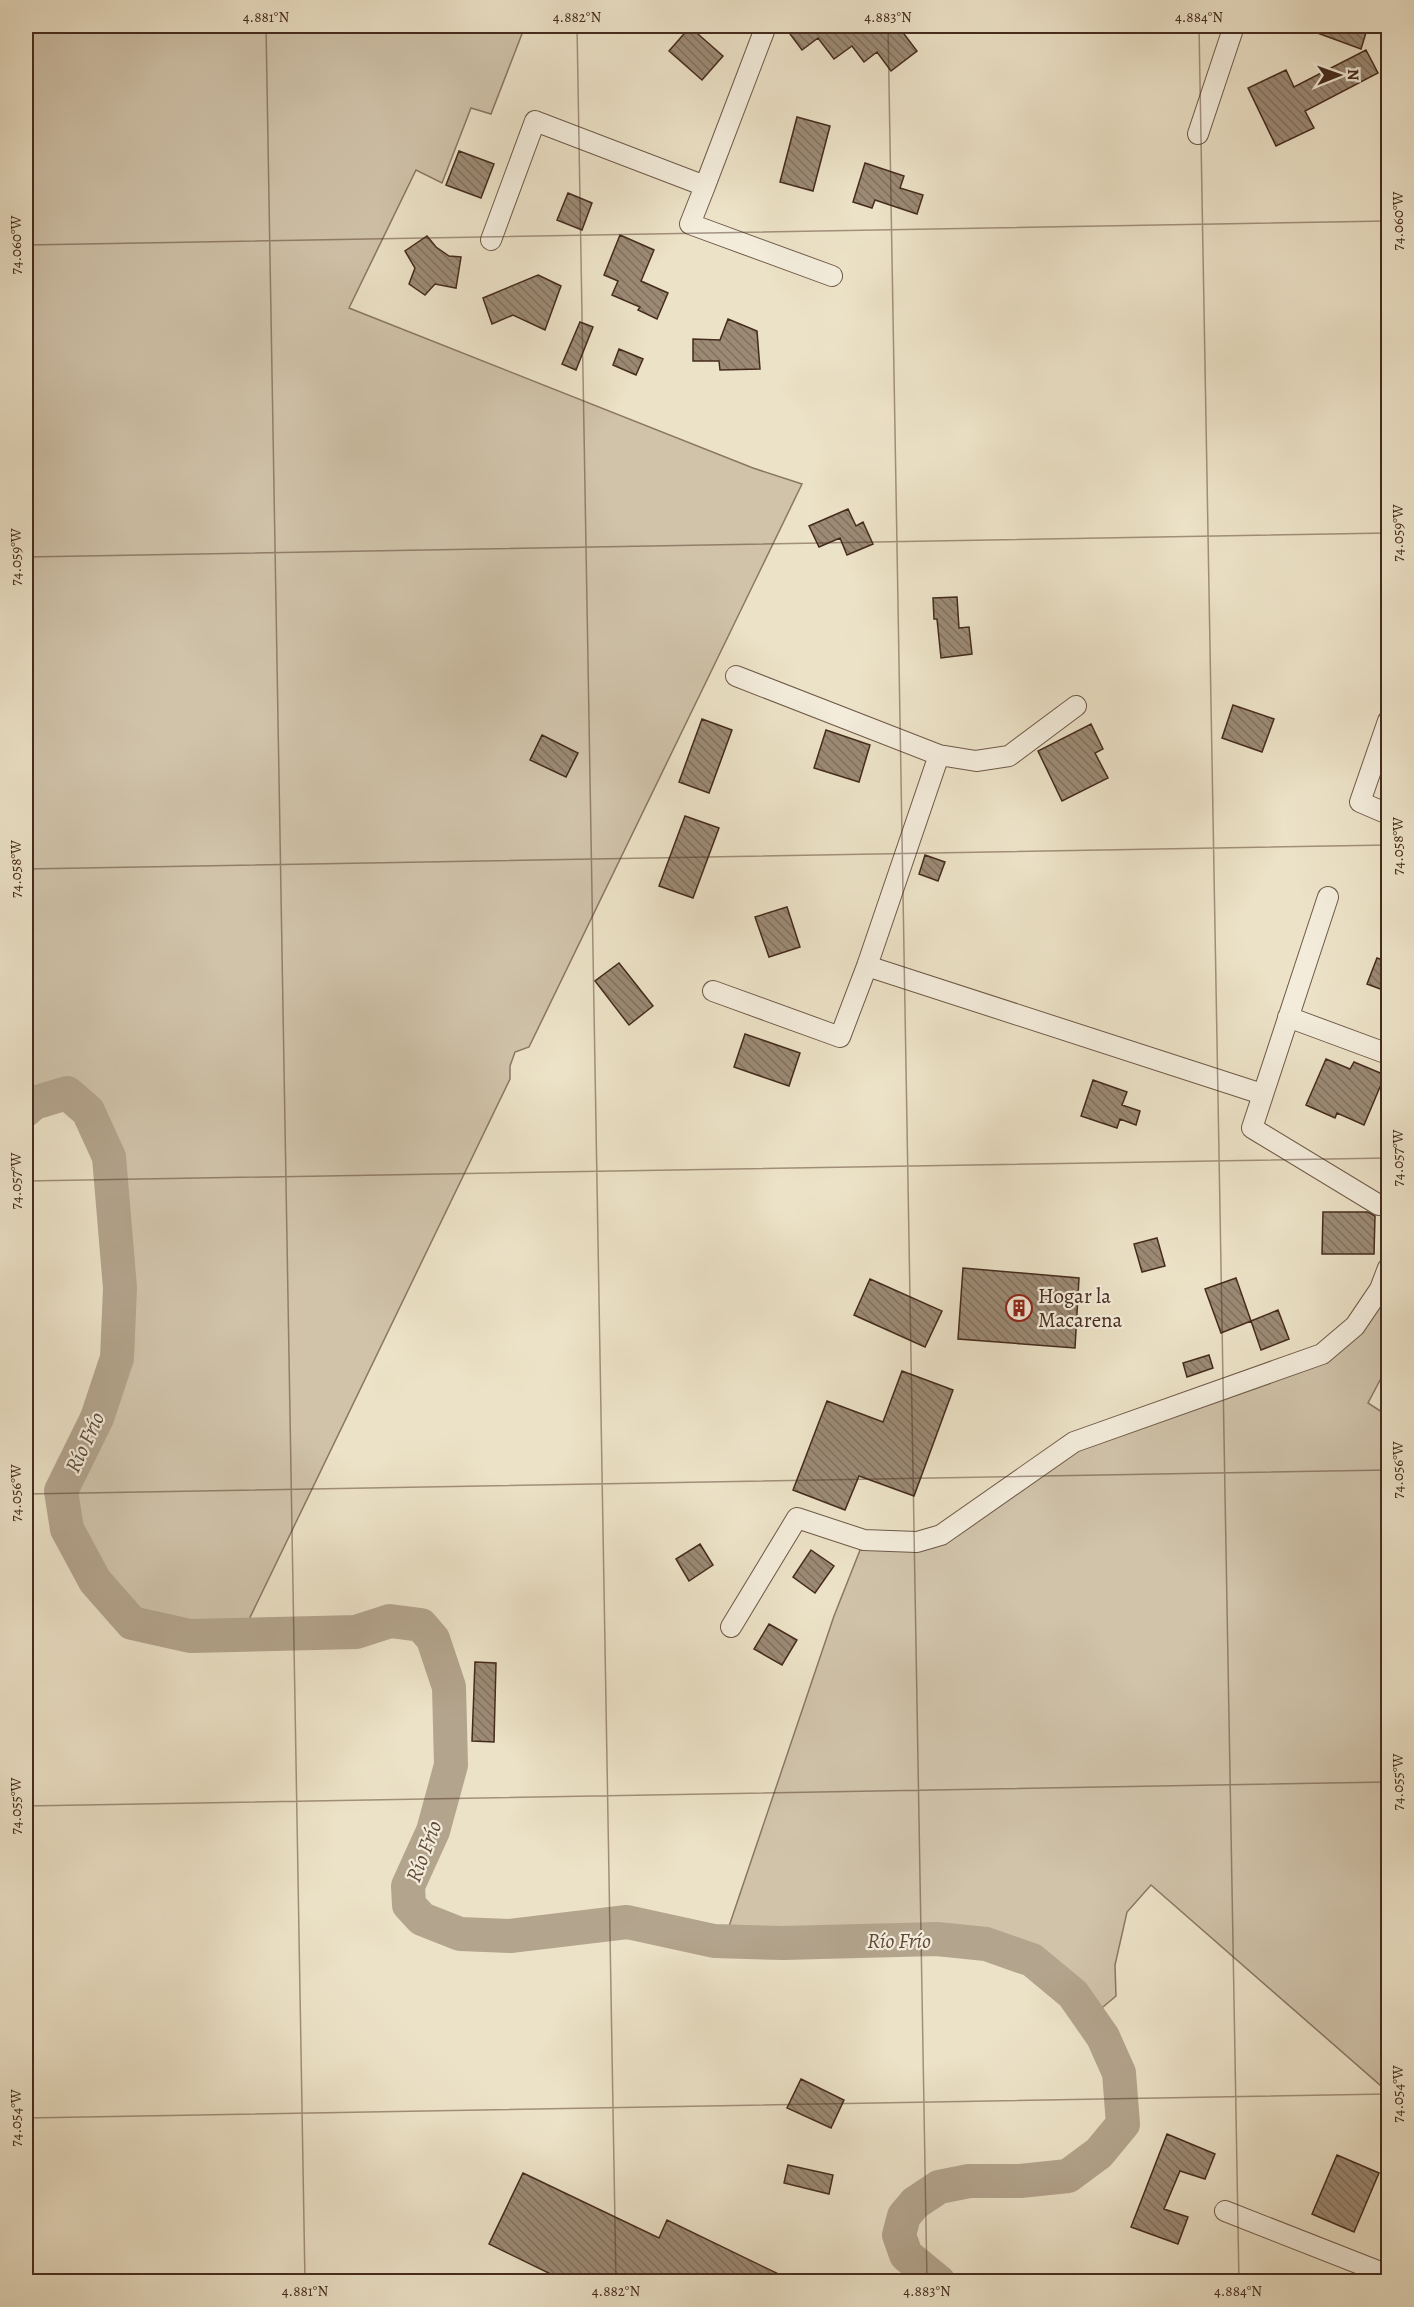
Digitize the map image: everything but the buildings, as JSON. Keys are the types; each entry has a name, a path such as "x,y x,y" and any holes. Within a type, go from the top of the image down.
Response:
{"street":[{"path":"766,26 690,224 832,276"},
{"path":"1198,134 1234,26"},
{"path":"492,240 535,121 705,186"},
{"path":"736,676 939,755 975,761 1009,756 1076,706"},
{"path":"1389,721 1360,802 1389,814"},
{"path":"713,991 840,1037 867,966 939,755"},
{"path":"1328,897 1252,1128 1379,1205"},
{"path":"867,966 1262,1094"},
{"path":"1288,1017 1389,1054"},
{"path":"731,1627 797,1518 864,1540 917,1542 941,1535 1074,1442 1322,1354 1355,1326 1380,1289 1389,1268"},
{"path":"1225,2211 1365,2274 1389,2275"}],"shaded area":[{"path":"26,26 525,26 491,114 471,108 442,183 416,170 349,308 753,468 802,484 529,1047 515,1052 510,1066 510,1079 242,1634 190,1636 132,1623 95,1581 67,1529 61,1491 97,1418 117,1358 120,1288 109,1157 88,1111 67,1093 34,1103 26,1110"},
{"path":"1388,1293 1388,1365 1368,1403 1388,1416 1388,2092 1151,1885 1127,1912 1115,1965 1116,1996 1090,2018 1073,1994 1032,1960 986,1944 937,1939 783,1943 724,1941 834,1616 864,1540 917,1542 1074,1442 1322,1354"}],"waterway":[{"name":"Río Frío","path":"26,1110 34,1103 67,1093 88,1111 109,1157 120,1288 117,1358 97,1418 61,1491 67,1529 95,1581 132,1623 190,1636 356,1632 390,1621 421,1625 433,1639 449,1687 451,1765 433,1831 408,1886 409,1905 422,1919 460,1934 510,1936 627,1922 714,1941 783,1943 937,1939 986,1944 1032,1960 1073,1994 1103,2037 1119,2073 1123,2124 1099,2153 1068,2176 1020,2181 969,2181 939,2187 915,2203 904,2216 899,2235 906,2255 939,2282"}],"place":[{"name":"Hogar la Macarena","path":"1019,1308"}]}
